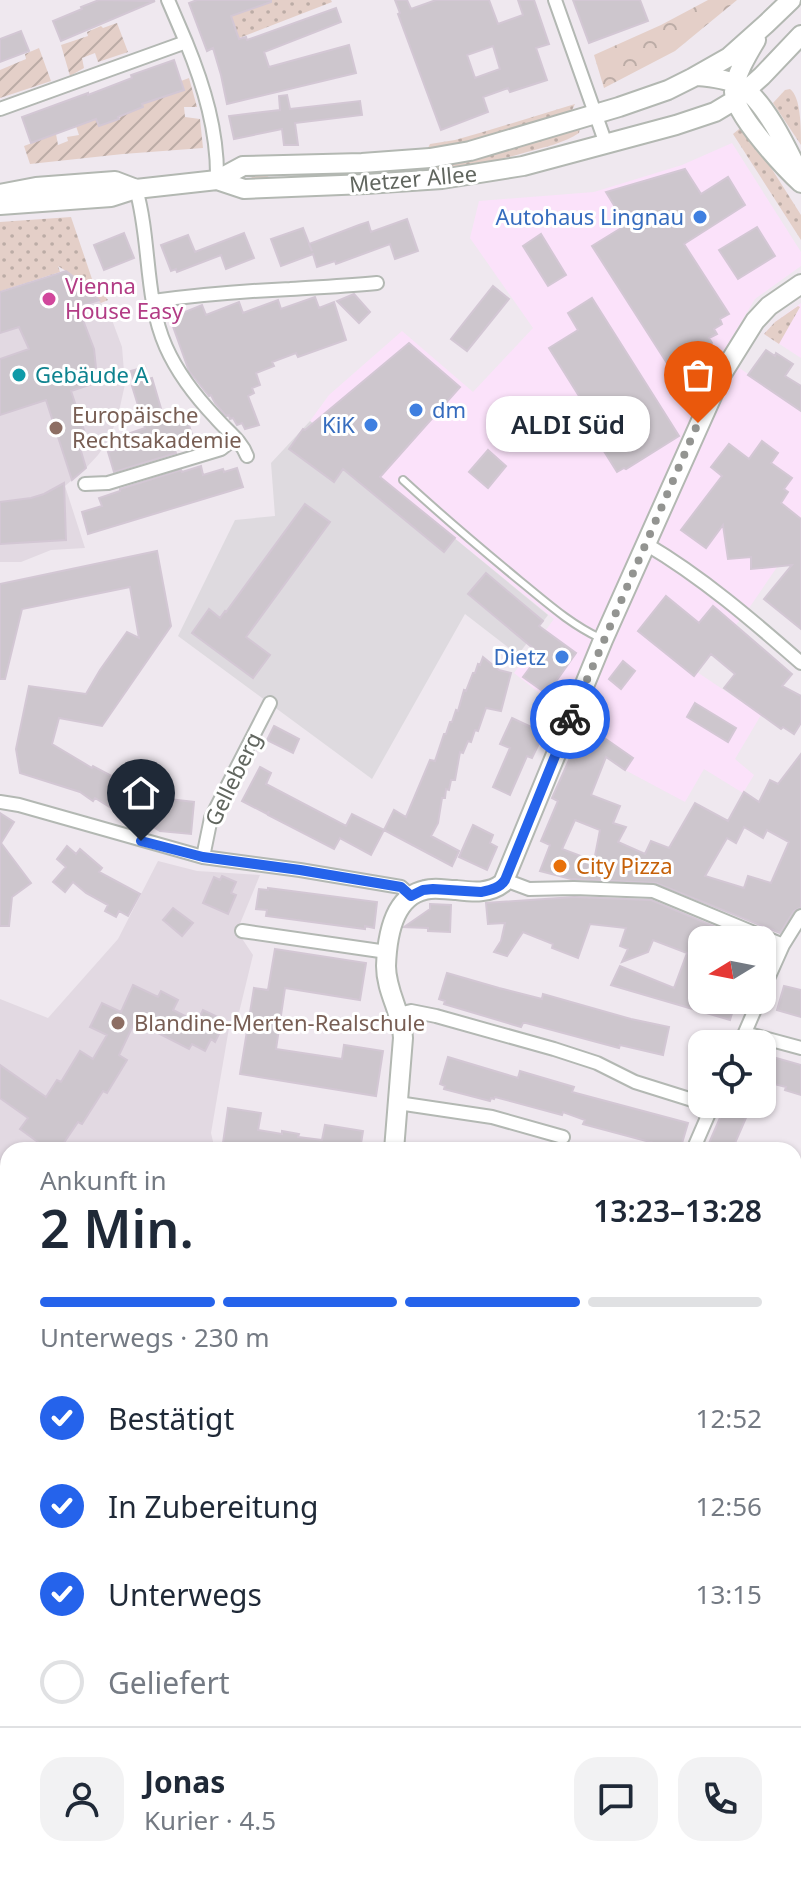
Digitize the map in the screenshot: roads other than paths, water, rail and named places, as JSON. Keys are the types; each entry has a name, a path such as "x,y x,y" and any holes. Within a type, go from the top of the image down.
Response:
{"street":[{"path":"168,0 200,79 218,155 217,180"},
{"path":"555,0 606,144"},
{"path":"791,0 766,24 742,67 739,91 746,118 774,155 801,181"},
{"name":"Metzer Allee","path":"0,205 111,197 136,189 217,180 243,166 362,163 447,156 470,151 668,90 729,57 766,24"},
{"name":"Metzer Allee","path":"217,180 244,189 442,179 523,166 715,112 762,76 801,35"},
{"path":"0,109 186,42"},
{"path":"697,76 739,91"},
{"name":"Metzer Allee","path":"0,194 36,187 115,181 136,189"},
{"path":"136,189 142,209 157,322 174,363 198,399 243,445 247,456"},
{"path":"153,301 210,294 377,283"},
{"path":"395,1142 403,1038 387,976 387,952 395,916 404,901 423,890 481,892 500,886 505,880 565,729 709,400 731,357 755,321 769,306 801,284"},
{"path":"85,484 108,483 221,449 235,438"},
{"path":"646,544 679,563 801,663"},
{"name":"Gelleberg","path":"203,857 211,818 270,703"},
{"path":"0,802 203,857 401,887 411,896"},
{"path":"505,880 529,889 653,891 783,945"},
{"path":"776,961 801,916"},
{"path":"242,931 387,952"},
{"path":"398,1014 411,1011 436,1016 554,1049 597,1063 635,1082 688,1098"},
{"path":"776,1044 801,1048"},
{"path":"398,1103 492,1117 563,1137"},
{"path":"696,1142 703,1118"}],"lane":[{"path":"403,480 559,613 603,640"}],"place":[{"name":"Autohaus Lingnau","path":"700,217"},
{"name":"Vienna House Easy","path":"49,299"},
{"name":"Gebäude A","path":"19,375"},
{"name":"dm","path":"416,410"},
{"name":"ALDI Süd","path":"698,423"},
{"name":"KiK","path":"371,425"},
{"name":"Europäische Rechtsakademie","path":"56,428"},
{"name":"Dietz","path":"562,657"},
{"name":"City Pizza","path":"560,866"},
{"name":"Blandine-Merten-Realschule","path":"118,1023"}]}
